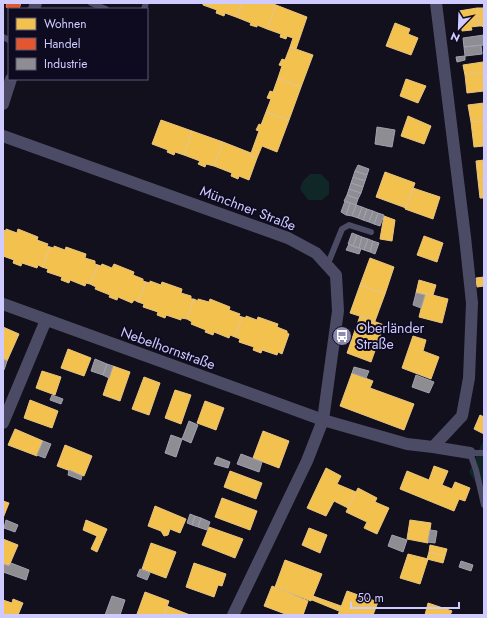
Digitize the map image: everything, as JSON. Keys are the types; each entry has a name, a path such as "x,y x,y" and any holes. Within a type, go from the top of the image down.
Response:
{"street":[{"path":"433,447 462,416 469,378 472,303 436,3"},
{"path":"3,104 11,80"},
{"name":"Münchner Straße","path":"3,136 288,238 316,253 336,275 338,311 323,420"},
{"name":"Nebelhornstraße","path":"3,304 323,420"},
{"path":"3,423 46,320"},
{"path":"234,615 307,461 323,420 406,444 470,453"}],"lane":[{"path":"90,3 103,8"},
{"path":"327,266 342,229 348,225 371,232"},
{"path":"484,453 470,453 476,470 484,505"}],"green space":[{"path":"310,174 321,174 329,182 329,194 322,200 308,200 300,189 303,181"},
{"path":"484,439 484,496 469,472"}],"building: Wohnen":[{"path":"203,3 242,3 236,17 225,13 224,16 216,13 217,10 203,5"},
{"path":"242,3 271,3 276,5 267,29 257,25 257,27 250,25 251,23 236,17"},
{"path":"276,5 307,17 296,49 290,47 293,38 287,36 286,39 280,37 281,34 267,29"},
{"path":"477,8 484,8 484,27 479,26"},
{"path":"477,8 478,20 461,21 459,11"},
{"path":"478,20 479,26 471,27 472,30 462,31 461,21"},
{"path":"395,23 410,29 408,34 418,38 411,55 386,46"},
{"path":"290,47 313,55 301,87 278,78 282,66 279,65 282,59 285,60"},
{"path":"483,62 484,72 465,75 463,65"},
{"path":"484,72 484,91 467,93 465,75"},
{"path":"278,78 301,87 289,120 266,112 271,99 267,98 270,91 273,92"},
{"path":"406,79 426,86 418,103 400,96"},
{"path":"484,103 484,121 471,122 468,105"},
{"path":"266,112 289,120 277,152 262,146 257,158 250,156 259,131 256,130 259,124 261,125"},
{"path":"408,116 431,126 424,144 401,136"},
{"path":"161,120 192,131 184,155 175,152 174,155 167,152 168,150 152,144"},
{"path":"484,121 484,146 474,147 471,122"},
{"path":"192,131 223,142 214,166 206,164 205,167 198,164 200,161 184,155"},
{"path":"223,142 251,153 250,156 257,158 249,180 239,176 238,179 231,176 232,173 214,166"},
{"path":"484,160 484,179 478,180 476,161"},
{"path":"385,172 415,183 406,208 376,197"},
{"path":"484,179 484,198 480,198 478,180"},
{"path":"413,188 440,197 433,219 405,209"},
{"path":"384,216 395,220 392,241 380,239"},
{"path":"6,229 17,233 18,229 38,237 37,240 48,244 47,246 50,247 42,267 38,265 37,268 22,263 21,266 13,263 14,260 3,256 3,230 6,231"},
{"path":"424,236 443,243 437,262 417,255"},
{"path":"54,246 65,250 66,247 86,254 85,258 95,261 95,264 98,265 90,284 86,283 85,286 70,280 69,283 61,280 62,277 47,272 48,269 42,267 50,247 54,248"},
{"path":"370,258 394,267 385,294 360,285"},
{"path":"102,264 112,268 114,264 134,272 133,275 143,279 143,281 146,282 138,302 134,300 132,303 118,297 117,300 109,297 110,295 95,289 96,287 90,284 98,265 101,266"},
{"path":"484,277 484,286 477,287 476,278"},
{"path":"419,280 436,285 433,295 416,293"},
{"path":"150,281 161,285 162,282 182,289 181,293 191,296 191,299 194,299 187,319 181,318 181,320 166,315 165,318 157,315 158,312 143,307 144,304 138,302 146,282 150,283"},
{"path":"360,285 385,294 375,321 350,313"},
{"path":"425,293 448,299 442,323 419,317"},
{"path":"194,299 209,302 210,299 230,307 229,310 240,314 239,316 242,317 235,337 230,335 229,338 214,332 213,335 205,332 206,330 191,324 192,322 187,319"},
{"path":"246,316 257,320 258,317 278,324 277,327 287,331 289,334 282,354 278,352 277,355 262,350 261,353 253,350 254,347 239,342 240,339 235,337 242,317 246,318"},
{"path":"360,316 384,325 371,362 347,353"},
{"path":"3,327 19,334 7,361 3,359"},
{"path":"413,336 426,340 423,351 439,357 431,379 402,368"},
{"path":"68,349 91,358 84,376 61,368"},
{"path":"113,366 130,372 120,401 103,395"},
{"path":"42,371 61,377 55,395 36,388"},
{"path":"352,373 373,381 370,388 414,404 404,430 340,406"},
{"path":"144,377 160,383 149,415 132,409"},
{"path":"175,390 191,395 181,424 165,418"},
{"path":"30,400 58,411 52,428 24,418"},
{"path":"205,401 224,408 216,430 197,423"},
{"path":"480,415 484,417 484,434 474,429"},
{"path":"15,429 43,441 37,456 8,445"},
{"path":"263,431 289,441 279,468 253,458"},
{"path":"65,445 92,456 84,476 57,466"},
{"path":"434,466 448,471 442,485 452,489 455,482 470,488 465,501 459,499 454,511 400,489 407,471 429,480"},
{"path":"326,468 341,476 337,484 356,492 348,508 334,501 326,516 307,508"},
{"path":"230,471 262,483 256,499 224,487"},
{"path":"358,488 377,498 375,502 389,508 377,534 364,528 367,522 346,512"},
{"path":"222,498 257,511 250,530 215,517"},
{"path":"3,501 9,503 3,518"},
{"path":"155,506 186,519 180,533 170,529 168,535 164,536 161,531 148,526"},
{"path":"86,520 107,529 97,552 91,549 97,536 83,530"},
{"path":"410,520 431,523 428,543 407,539"},
{"path":"209,527 243,539 235,558 202,545"},
{"path":"309,528 327,535 320,553 302,545"},
{"path":"3,539 18,545 9,566 3,564"},
{"path":"151,543 176,552 166,578 142,569"},
{"path":"430,545 447,549 445,556 429,552"},
{"path":"429,552 445,556 443,563 427,559"},
{"path":"408,554 428,559 420,584 400,578"},
{"path":"285,560 322,574 311,601 275,587"},
{"path":"194,563 226,574 222,586 218,585 214,597 186,587"},
{"path":"272,586 308,601 303,615 288,615 264,606"},
{"path":"347,591 378,602 373,615 338,615"},
{"path":"145,592 169,601 164,615 137,614"},
{"path":"313,596 341,606 339,611 312,600"},
{"path":"13,599 23,603 18,615 3,615 3,600 12,603"},
{"path":"428,603 452,611 450,615 425,615"},
{"path":"167,606 190,615 164,615"}],"building: Handel":[{"path":"7,3 21,3 19,8 6,7"}],"building: Industrie":[{"path":"484,35 484,45 464,47 463,38"},
{"path":"481,45 482,54 465,56 464,47"},
{"path":"465,56 465,60 457,62 456,57"},
{"path":"377,127 395,130 392,147 375,144"},
{"path":"358,165 369,169 367,175 355,171"},
{"path":"355,171 367,175 365,181 353,177"},
{"path":"353,177 365,181 363,187 351,183"},
{"path":"351,183 363,187 361,193 349,189"},
{"path":"349,189 361,193 358,199 347,195"},
{"path":"347,195 358,199 356,205 344,201"},
{"path":"345,201 350,203 346,215 341,212"},
{"path":"350,203 356,205 352,216 346,215"},
{"path":"356,205 362,207 358,218 352,216"},
{"path":"362,207 367,209 363,220 358,218"},
{"path":"367,209 373,211 369,222 363,220"},
{"path":"373,211 378,213 374,224 369,222"},
{"path":"378,213 384,215 380,226 374,224"},
{"path":"352,233 357,235 353,246 348,244"},
{"path":"357,235 362,237 359,248 353,246"},
{"path":"362,237 368,239 364,250 359,248"},
{"path":"368,239 373,241 370,252 364,250"},
{"path":"373,241 379,243 375,254 370,252"},
{"path":"349,244 361,249 359,254 346,250"},
{"path":"416,293 425,295 421,308 413,305"},
{"path":"3,359 7,361 4,370 3,370"},
{"path":"95,359 107,364 103,375 91,371"},
{"path":"107,364 113,366 109,378 103,375"},
{"path":"354,367 369,371 366,378 352,373"},
{"path":"416,375 434,382 429,393 412,387"},
{"path":"52,395 63,399 61,404 50,400"},
{"path":"189,421 198,425 191,443 182,439"},
{"path":"171,435 182,439 176,457 165,453"},
{"path":"43,441 51,444 45,458 37,455"},
{"path":"241,454 262,462 259,472 237,464"},
{"path":"217,457 230,462 228,468 214,464"},
{"path":"69,470 82,476 81,480 68,475"},
{"path":"190,514 195,516 192,525 187,523"},
{"path":"195,516 201,518 198,527 192,525"},
{"path":"201,518 210,522 207,530 198,527"},
{"path":"6,520 18,525 15,532 4,528"},
{"path":"430,530 437,531 435,543 428,542"},
{"path":"392,535 407,540 403,552 388,546"},
{"path":"461,561 473,565 471,571 459,567"},
{"path":"11,563 29,570 26,580 3,572 3,564 9,566"},
{"path":"140,569 150,573 147,580 137,576"},
{"path":"112,596 125,600 120,615 105,615"}],"place":[{"name":"Oberländer Straße","path":"342,336"}]}
